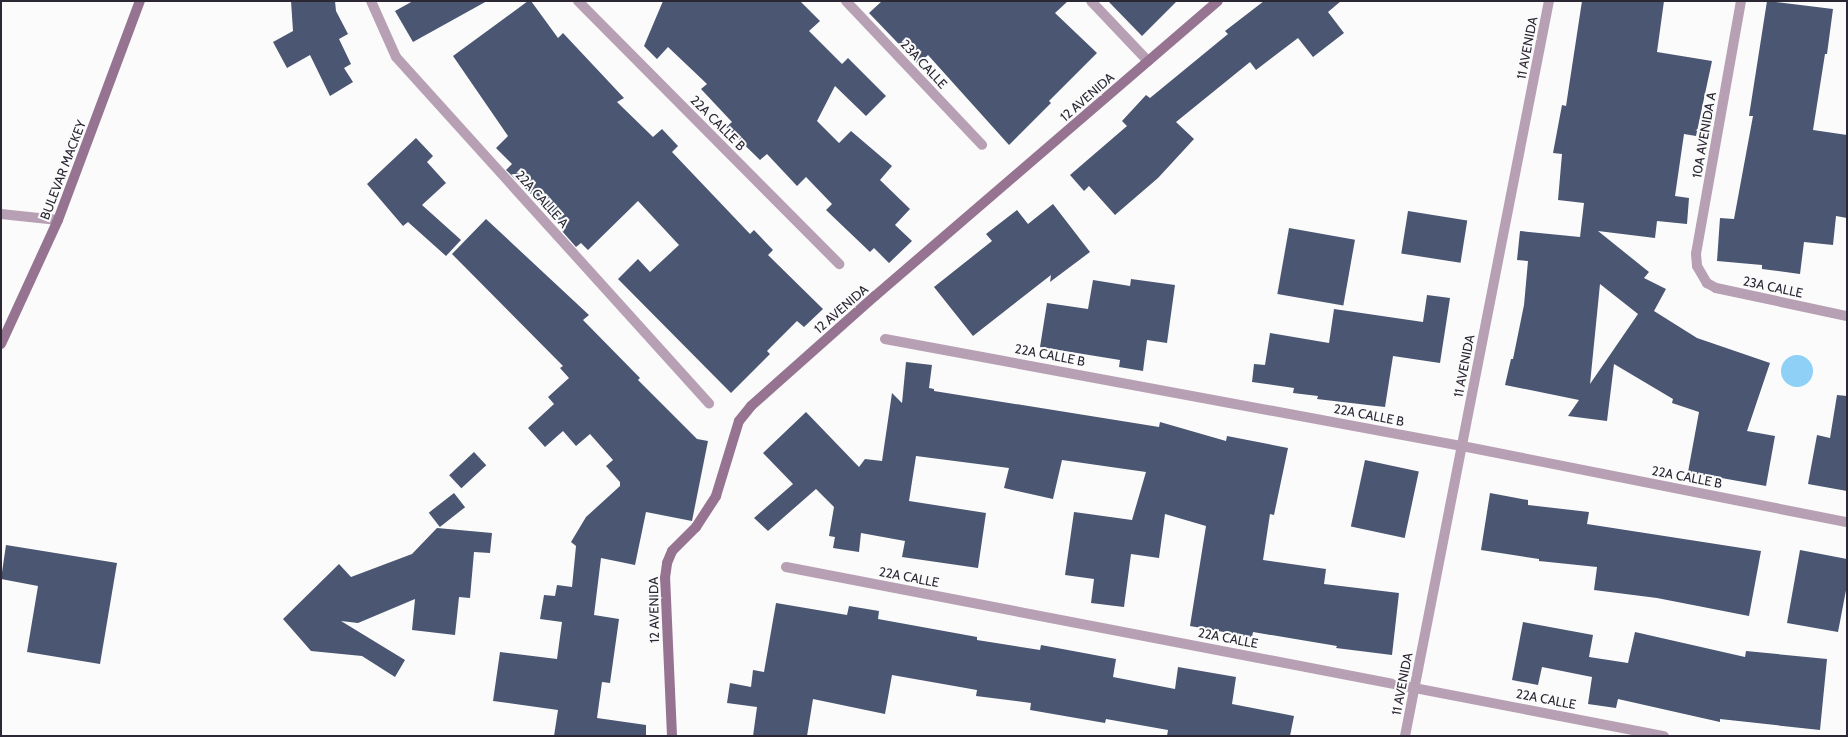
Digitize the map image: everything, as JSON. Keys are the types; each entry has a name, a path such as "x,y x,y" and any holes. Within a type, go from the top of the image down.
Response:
{"street":[{"name":"BULEVAR MACKEY","path":"1,344 58,220 140,1"},
{"name":"22A CALLE A","path":"370,1 396,56 709,404"},
{"name":"22A CALLE B","path":"578,1 838,264"},
{"name":"23A CALLE","path":"846,1 982,145"},
{"path":"1091,1 1148,61"},
{"name":"12 AVENIDA","path":"672,736 665,578 667,563 672,551 696,527 716,496 739,421 751,406 875,296 1218,1"},
{"name":"11 AVENIDA","path":"1405,736 1549,1"},
{"name":"10A AVENIDA A","path":"1700,274 1696,254 1741,1"},
{"path":"1,214 58,220"},
{"name":"23A CALLE","path":"1700,274 1707,283 1716,288 1847,316"},
{"name":"22A CALLE B","path":"885,339 1462,446 1847,522"},
{"name":"22A CALLE","path":"786,567 1415,686 1664,736"}],"water":[{"path":"1794,355 1800,355 1810,362 1813,371 1812,377 1806,384 1800,387 1794,387 1784,380 1781,374 1781,368 1788,358"}],"building":[{"path":"291,1 335,1 336,11 348,34 339,39 351,64 344,68 353,82 330,96 310,55 287,68 273,42 293,31"},
{"path":"413,1 487,1 413,42 395,11"},
{"path":"528,1 531,1 558,38 563,33 624,98 617,102 653,137 662,129 678,146 672,152 750,234 754,230 773,250 768,255 823,309 804,327 797,321 767,351 770,354 731,393 618,279 638,259 650,272 679,245 638,201 588,250 581,243 576,247 562,231 566,228 506,170 512,164 496,148 508,136 453,56"},
{"path":"663,1 800,1 820,21 809,31 842,64 848,58 886,96 866,116 835,86 817,121 839,143 851,131 892,166 880,180 910,209 895,225 912,241 889,263 874,248 870,252 826,210 832,204 806,177 797,186 767,154 760,160 726,127 732,122 701,89 707,84 668,47 657,59 644,46"},
{"path":"882,1 1068,1 1055,13 1097,53 1049,101 1051,103 1009,145 928,55 918,64 869,13"},
{"path":"1108,1 1177,1 1142,36"},
{"path":"1264,1 1341,1 1328,12 1344,33 1313,57 1298,38 1256,70 1250,62 1176,122 1194,139 1158,178 1115,215 1089,186 1084,191 1070,175 1127,126 1122,121 1146,95 1150,98 1228,34 1225,31"},
{"path":"1582,1 1664,1 1657,52 1712,61 1696,136 1684,134 1675,196 1689,198 1687,224 1657,221 1655,238 1598,231 1649,272 1644,278 1666,289 1654,311 1697,338 1770,363 1747,431 1775,436 1766,486 1688,472 1699,412 1672,403 1673,399 1614,364 1607,421 1568,416 1579,400 1505,385 1511,359 1513,359 1524,305 1528,261 1517,260 1520,231 1580,237 1584,203 1558,200 1562,154 1553,153 1562,105 1566,106","holes":["1600,284 1638,314 1590,384"]},
{"path":"1767,1 1833,9 1827,54 1825,54 1813,130 1847,135 1847,218 1836,216 1833,245 1804,242 1800,274 1762,269 1762,265 1717,261 1720,218 1734,219 1753,116 1749,116"},
{"path":"416,138 433,156 427,162 446,183 422,205 461,240 446,256 408,222 403,226 367,184"},
{"path":"1053,204 1090,252 1050,282 1051,275 973,336 934,287 992,241 986,234 1017,210 1028,224"},
{"path":"1408,211 1467,220 1461,263 1401,253"},
{"path":"486,219 589,315 583,320 640,378 638,380 697,439 708,441 692,521 646,512 635,565 601,558 594,615 619,619 610,683 602,682 597,718 646,725 646,736 554,736 558,710 493,701 500,652 557,659 562,622 540,619 544,595 555,596 557,585 572,587 576,546 571,542 586,517 620,486 620,482 606,466 613,460 590,434 576,446 563,431 545,447 528,428 554,404 548,397 569,378 560,368 563,366 452,254"},
{"path":"1289,228 1355,240 1343,306 1277,294"},
{"path":"1131,279 1175,285 1167,343 1147,340 1143,371 1119,367 1120,360 1040,347 1047,303 1088,309 1093,280 1130,286"},
{"path":"1427,295 1450,298 1440,363 1393,356 1385,407 1317,399 1318,396 1293,393 1294,388 1252,382 1254,364 1265,365 1270,333 1329,343 1334,309 1423,322"},
{"path":"906,362 932,365 929,388 934,389 934,391 1159,427 1160,422 1226,441 1227,436 1288,448 1274,515 1270,514 1263,560 1326,569 1324,584 1399,593 1392,655 1336,648 1337,646 1253,632 1252,637 1190,626 1206,526 1165,514 1159,558 1131,554 1124,607 1091,603 1094,579 1065,575 1074,512 1132,520 1146,472 1062,460 1053,499 1004,488 1009,468 916,456 909,501 986,513 978,568 902,557 905,541 861,533 859,552 833,548 835,537 829,536 834,507 816,489 768,531 754,518 793,484 763,453 806,412 859,467 865,459 882,461 892,393 902,403"},
{"path":"1837,395 1847,396 1847,491 1808,484 1817,435 1830,438"},
{"path":"474,452 486,465 461,488 449,475"},
{"path":"1365,460 1419,471 1405,538 1351,527"},
{"path":"454,493 465,507 440,527 429,513"},
{"path":"1490,493 1528,500 1528,505 1589,512 1587,524 1761,551 1749,616 1657,598 1594,590 1597,567 1539,561 1539,559 1481,550"},
{"path":"437,528 492,533 490,553 474,552 470,598 459,597 455,635 412,630 415,599 358,623 341,621 405,660 395,677 362,656 311,651 283,619 339,564 351,577 412,554"},
{"path":"6,545 117,563 100,664 27,652 38,586 1,579"},
{"path":"1800,550 1847,559 1847,585 1838,632 1787,623"},
{"path":"776,603 847,615 849,606 879,611 878,619 977,637 977,640 1040,650 1041,645 1116,659 1113,677 1175,689 1178,667 1236,677 1232,704 1294,716 1290,736 1167,736 1168,730 1106,719 1105,723 1030,710 1031,703 976,696 977,690 892,675 885,714 813,699 807,736 753,736 757,707 727,703 730,683 751,687 753,670 764,672"},
{"path":"1523,622 1593,635 1589,657 1628,663 1635,632 1745,657 1746,651 1827,659 1820,730 1720,719 1720,722 1618,699 1616,708 1588,704 1592,677 1542,667 1538,685 1512,680"}]}
